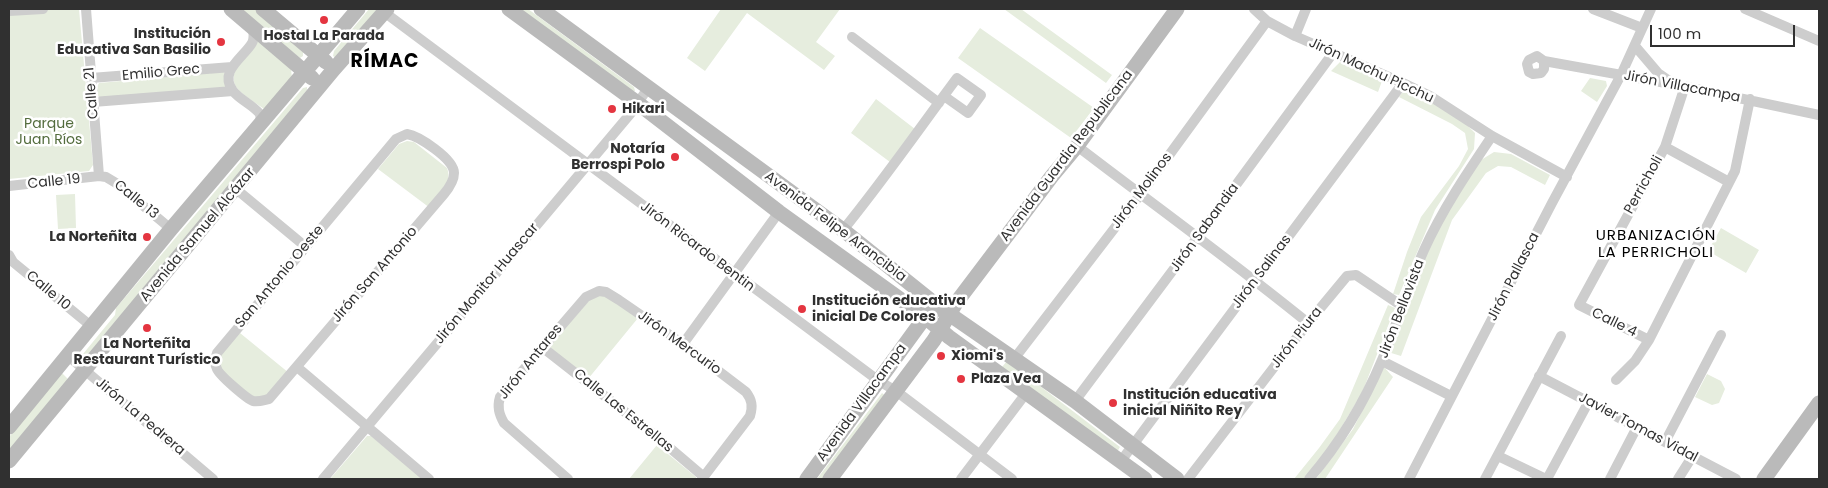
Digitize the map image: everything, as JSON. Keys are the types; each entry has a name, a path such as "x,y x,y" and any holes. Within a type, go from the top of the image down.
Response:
{"main road":[{"path":"231,9 321,85"},
{"path":"263,9 334,69"},
{"name":"Avenida Samuel Alcázar","path":"9,427 90,326 358,9"},
{"name":"Avenida Felipe Arancibia","path":"509,9 639,104 779,212 926,317 941,330 1145,479"},
{"name":"Avenida Felipe Arancibia","path":"541,9 1075,401 1177,479"},
{"name":"Avenida Guardia Republicana","path":"948,308 1077,146 1177,9"},
{"name":"Avenida Samuel Alcázar","path":"9,461 385,10"},
{"name":"Avenida Villacampa","path":"807,479 926,317 948,308"},
{"name":"Avenida Villacampa","path":"830,479 941,330 948,308"},
{"path":"1764,479 1819,403"}],"street":[{"path":"9,11 43,9"},
{"name":"Calle 21","path":"86,9 99,176"},
{"name":"Jirón Machu Picchu","path":"1254,9 1268,21 1295,36 1403,83 1444,105 1492,136 1567,177"},
{"path":"1295,36 1306,9"},
{"path":"1593,9 1642,28"},
{"name":"Jirón Pallasca","path":"1409,479 1621,75 1651,9"},
{"path":"1744,9 1819,41"},
{"name":"Jirón Ricardo Bentin","path":"385,10 734,274 1012,479"},
{"name":"Jirón Molinos","path":"1014,358 1140,194 1268,21"},
{"path":"253,27 254,38 252,44 232,67 229,74 233,91 257,110 262,122"},
{"path":"843,230 942,99 852,37"},
{"path":"1635,46 1658,73 1681,86"},
{"name":"Jirón Sabandia","path":"1075,401 1333,53"},
{"name":"Jirón Villacampa","path":"1544,61 1750,99 1819,115"},
{"name":"Emilio Grec","path":"91,78 232,67"},
{"name":"Jirón Salinas","path":"1122,461 1403,83"},
{"name":"Perricholi","path":"1579,305 1665,147 1681,86"},
{"name":"Jirón Monitor Huascar","path":"323,479 639,104 648,88"},
{"name":"Emilio Grec","path":"93,102 233,91"},
{"path":"1616,380 1635,361 1649,340 1729,182 1737,163 1750,99"},
{"name":"San Antonio Oeste","path":"270,399 253,401 218,372 215,362 217,353 396,139 407,134 416,136 434,149 450,162 455,171 452,182"},
{"name":"Jirón Bellavista","path":"1309,479 1329,454 1356,412 1382,361 1402,306 1438,220 1492,136"},
{"path":"1077,146 1255,280 1308,323"},
{"path":"1665,147 1729,182"},
{"name":"Calle 19","path":"9,186 99,176"},
{"name":"Calle 13","path":"99,176 106,177 116,183 171,229"},
{"name":"Jirón San Antonio","path":"270,399 444,194 452,182"},
{"path":"236,189 306,247"},
{"path":"683,344 779,212"},
{"name":"Calle 10","path":"10,261 90,326"},
{"name":"Jirón Piura","path":"1188,479 1308,323 1347,276 1356,276 1402,306"},
{"name":"Jirón Mercurio","path":"598,291 606,292 619,300 683,344 746,392 750,398 752,403 750,416 703,478"},
{"name":"Jirón Antares","path":"568,479 504,423 499,415 498,405 500,397 586,296 598,291"},
{"name":"Calle 4","path":"1579,305 1649,340"},
{"path":"1665,442 1721,335"},
{"path":"1486,479 1561,336"},
{"name":"Calle Las Estrellas","path":"542,347 657,438 703,478"},
{"name":"Jirón La Pedrera","path":"67,355 213,479"},
{"path":"1382,361 1451,396"},
{"path":"296,367 429,479"},
{"name":"Javier Tomas Vidal","path":"1540,376 1736,479"},
{"path":"961,479 1027,392"},
{"path":"1498,456 1546,479 1589,401"},
{"path":"1610,479 1637,428"},
{"path":"1678,479 1692,457"}],"green space":[{"name":"Parque Juan Ríos","path":"79,9 93,165 89,171 9,179 9,12"},
{"path":"239,9 255,9 303,50 303,56 300,58"},
{"path":"369,9 381,9 336,58 333,56 334,51"},
{"path":"517,9 528,9 634,87 635,91 631,91"},
{"path":"721,9 840,9 816,42 835,56 824,70 747,13 705,71 687,58"},
{"path":"1004,9 1021,9 1112,75 1106,83"},
{"path":"980,28 1094,108 1071,138 958,58"},
{"path":"258,41 291,68 292,79 265,110 239,91 234,82 236,69 244,56"},
{"path":"1340,62 1382,81 1378,92 1331,71"},
{"path":"223,72 226,74 226,86 224,88 100,98 97,93 99,83"},
{"path":"1590,78 1606,81 1607,86 1597,102 1581,91"},
{"path":"307,87 307,90 88,358 84,358 83,354 115,315 116,308 303,88"},
{"path":"1406,87 1460,118 1475,133 1474,149 1435,210 1399,295 1393,294 1421,217 1459,166 1468,149 1465,133 1452,124 1399,97"},
{"path":"876,99 915,129 890,162 851,133"},
{"path":"407,141 414,142 447,168 448,179 446,184 430,208 378,169 399,144"},
{"path":"1494,152 1511,154 1550,175 1545,185 1511,167 1498,166 1486,173 1452,220 1401,356 1388,352 1423,259 1451,202 1481,160"},
{"path":"75,194 76,228 58,229 56,195"},
{"path":"1721,228 1759,250 1746,273 1708,251"},
{"path":"594,295 606,296 638,318 588,379 551,348 551,344"},
{"path":"1388,305 1395,308 1362,393 1324,456 1303,479 1294,479 1340,419"},
{"path":"240,333 289,373 267,398 253,399 219,368 220,355"},
{"path":"1007,361 1120,447 1117,452 1002,367"},
{"path":"1384,367 1393,377 1325,479 1316,479 1353,429"},
{"path":"62,373 69,380 9,451 9,437"},
{"path":"1707,374 1721,381 1725,389 1719,403 1712,405 1695,397"},
{"path":"882,393 887,397 826,479 817,479"},
{"path":"367,436 371,436 423,479 330,479"},
{"path":"657,445 696,477 696,479 629,479"}],"place":[{"name":"Hostal La Parada","path":"324,20"},
{"name":"Institución Educativa San Basilio","path":"221,42"},
{"name":"Hikari","path":"612,109"},
{"name":"Notaría Berrospi Polo","path":"675,157"},
{"name":"La Norteñita","path":"147,237"},
{"name":"Institución educativa inicial De Colores","path":"802,309"},
{"name":"La Norteñita Restaurant Turístico","path":"147,328"},
{"name":"Xiomi's","path":"941,356"},
{"name":"Plaza Vea","path":"961,379"},
{"name":"Institución educativa inicial Niñito Rey","path":"1113,403"}],"district":[{"name":"RÍMAC","path":"385,62"},
{"name":"URBANIZACIÓN LA PERRICHOLI","path":"1656,244"}]}
